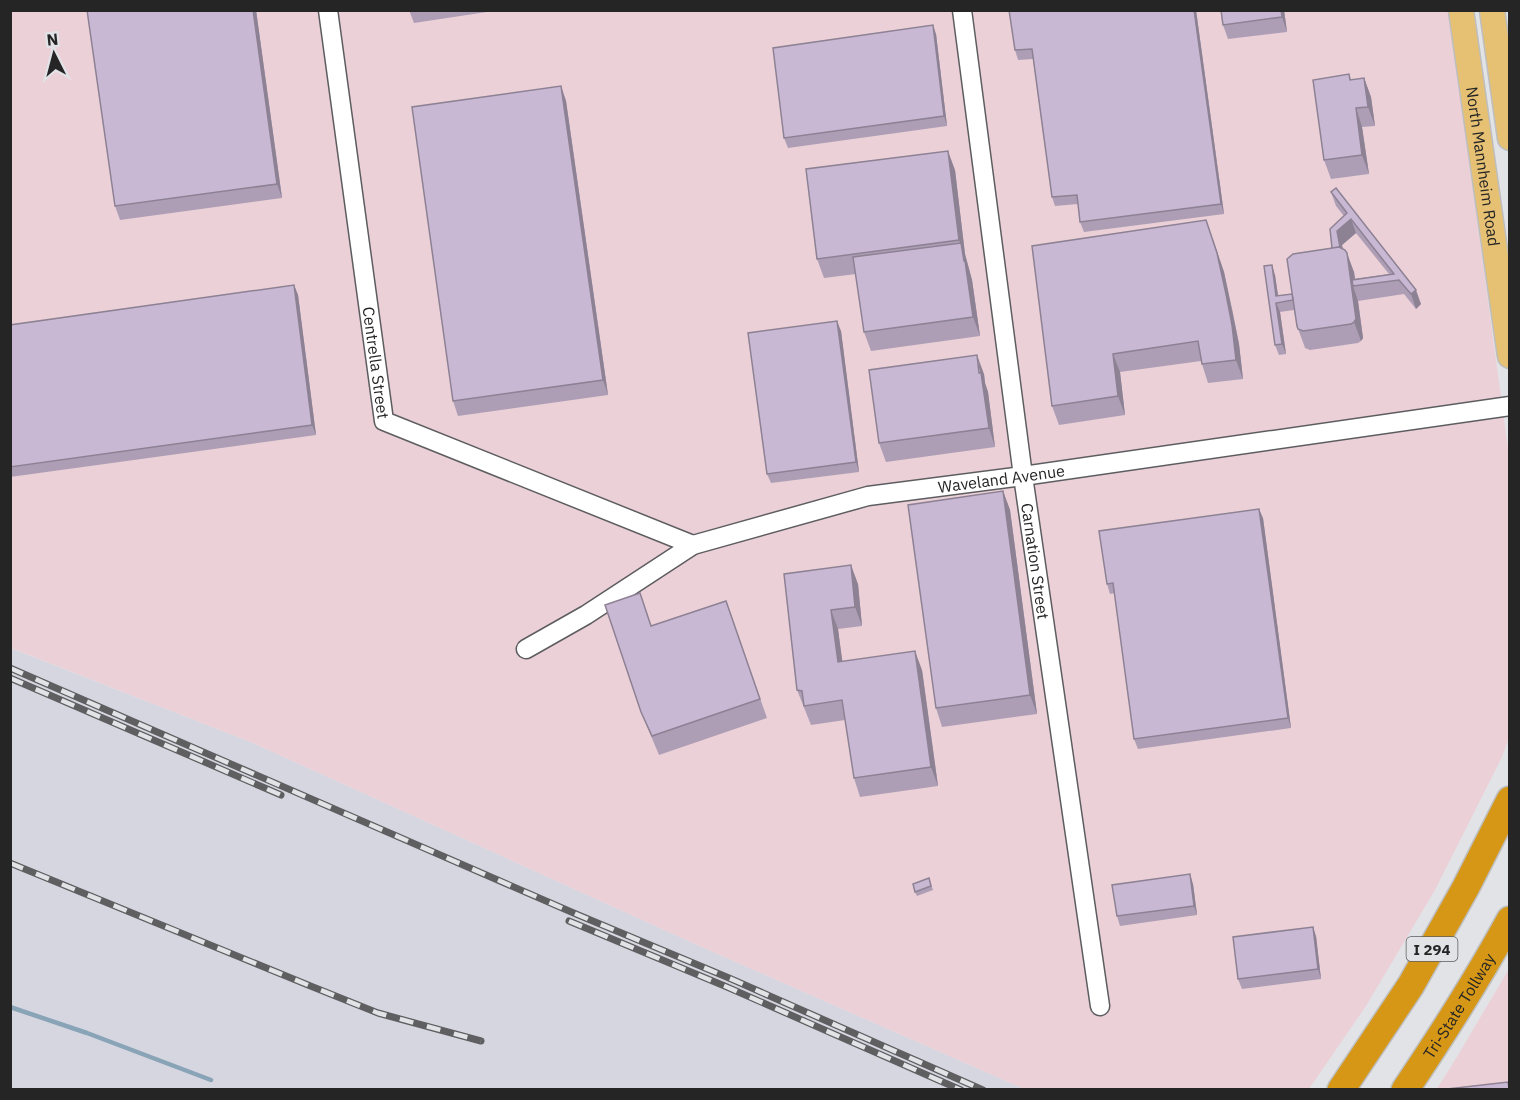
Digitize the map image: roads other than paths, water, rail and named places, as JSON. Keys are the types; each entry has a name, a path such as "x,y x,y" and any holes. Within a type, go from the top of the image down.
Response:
{"highway":[{"name":"I 294","path":"1341,1089 1416,975 1466,887 1509,801"},
{"name":"Tri-State Tollway","path":"1405,1089 1439,1040 1509,921"}],"main road":[{"name":"North Mannheim Road","path":"1461,10 1509,356"},
{"name":"North Mannheim Road","path":"1492,10 1509,138"}],"street":[{"name":"Centrella Street","path":"328,10 384,421 693,545"},
{"name":"Carnation Street","path":"962,10 1023,476 1100,1006"},
{"name":"Waveland Avenue","path":"526,649 586,615 693,545 868,496 1509,406"}],"waterway":[{"path":"10,1007 87,1033 211,1080"}],"railway":[{"path":"10,668 983,1090"},
{"path":"10,678 281,795"},
{"path":"10,863 378,1013 481,1041"},
{"path":"569,921 727,987 961,1090"}]}
